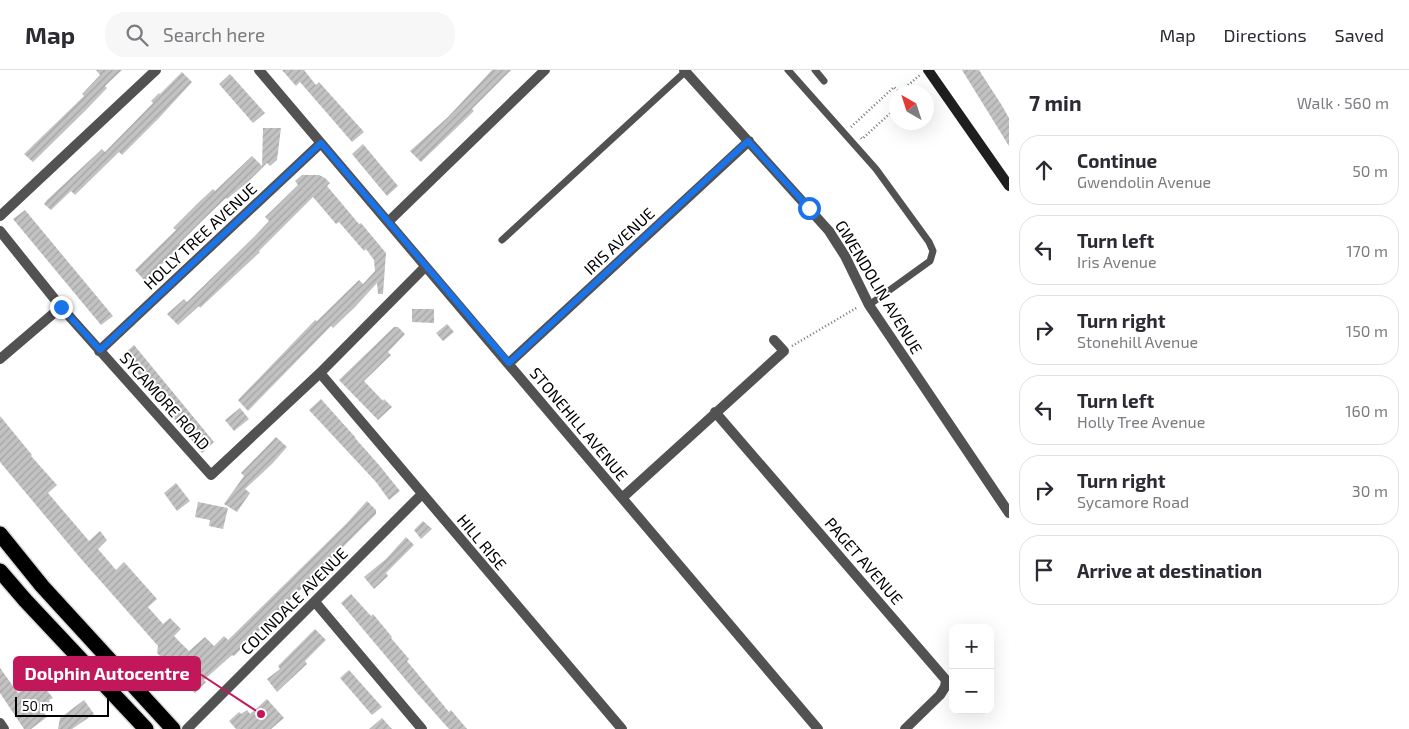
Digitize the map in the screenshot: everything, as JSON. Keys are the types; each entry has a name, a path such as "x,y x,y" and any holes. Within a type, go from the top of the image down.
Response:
{"highway":[{"path":"0,534 42,586 173,729"},
{"path":"0,570 25,600 146,729"}],"street":[{"path":"0,216 156,70"},
{"name":"STONEHILL AVENUE","path":"258,70 509,363 818,729"},
{"path":"388,222 544,70"},
{"path":"927,70 1009,186"},
{"name":"GWENDOLIN AVENUE","path":"685,71 829,231 845,256 868,303 1009,513"},
{"name":"IRIS AVENUE","path":"509,363 748,141"},
{"name":"HOLLY TREE AVENUE","path":"100,350 321,143"},
{"name":"SYCAMORE ROAD","path":"0,231 61,307 211,475 320,373"},
{"path":"320,373 426,267"},
{"path":"0,359 61,307"},
{"path":"622,498 784,351 774,340"},
{"name":"HILL RISE","path":"320,373 622,729"},
{"name":"PAGET AVENUE","path":"715,412 946,680 945,687 940,695 905,729"},
{"name":"COLINDALE AVENUE","path":"187,729 422,494"},
{"path":"315,602 422,729"},
{"path":"0,723 4,729"}],"lane":[{"path":"788,70 876,169 933,251 930,261 868,303"},
{"path":"815,70 824,81"},
{"path":"502,240 685,71"}],"path":[{"path":"909,85 927,70"},
{"path":"889,92 851,126 862,139 889,114"},
{"path":"784,351 868,303"}],"building":[{"path":"96,70 122,70 105,86 107,88 85,111 33,162 24,154 84,96 82,94 100,75"},
{"path":"282,70 304,70 316,85 319,82 364,132 352,142 300,82 296,86"},
{"path":"492,70 511,70 472,109 474,111 421,162 410,151 448,117"},
{"path":"962,70 979,70 1001,104 1009,118 1009,146"},
{"path":"182,72 192,82 122,155 119,152 75,195 71,191 51,210 44,204 102,149 105,152 153,103 151,101"},
{"path":"230,74 265,113 253,123 219,84"},
{"path":"263,128 281,128 277,160 270,166 267,163 248,182 226,198 179,244 181,245 145,281 135,270 176,230 173,228 198,203 213,189 215,191 252,156 262,166"},
{"path":"363,144 398,186 387,196 352,154"},
{"path":"302,175 319,175 325,178 330,183 327,186 386,253 383,294 378,294 377,283 333,328 331,326 248,411 238,400 315,320 317,321 359,280 363,284 375,271 374,260 366,249 364,251 339,222 336,224 313,197 260,252 200,308 199,306 178,325 167,314 184,299 187,302 254,237 269,221 265,217 298,185 295,181"},
{"path":"25,210 113,316 101,325 13,219"},
{"path":"412,309 434,309 434,323 412,322"},
{"path":"447,324 454,332 443,341 436,333"},
{"path":"394,327 398,327 405,334 388,352 391,355 364,381 383,401 384,399 392,407 378,420 339,380"},
{"path":"134,345 214,442 202,453 123,355"},
{"path":"321,399 400,491 389,500 376,482 309,410"},
{"path":"240,408 249,419 234,431 225,420"},
{"path":"0,416 31,456 57,485 48,493 89,541 100,531 107,540 98,549 116,570 124,562 157,599 148,607 163,624 170,618 181,629 174,636 189,651 205,637 214,646 224,636 228,640 367,501 376,510 376,514 234,656 232,655 204,680 206,682 195,693 157,653 158,646 82,560 0,462"},
{"path":"276,437 287,447 245,489 250,493 237,512 224,504 244,476 241,473"},
{"path":"176,483 190,501 177,511 164,493"},
{"path":"198,502 228,508 223,529 209,526 210,520 195,517"},
{"path":"423,521 432,529 421,539 414,530"},
{"path":"406,537 414,545 386,573 388,576 374,589 364,577 386,559"},
{"path":"351,594 371,616 373,614 409,659 407,661 449,712 451,710 467,729 449,729 416,692 341,603"},
{"path":"315,629 326,640 305,661 307,664 277,692 267,679 280,669 278,666"},
{"path":"0,668 18,693 32,684 34,686 40,682 53,698 41,708 47,717 31,729 24,729 0,693"},
{"path":"349,670 382,707 372,715 340,678"},
{"path":"267,699 284,718 271,729 236,729 229,721 239,712 241,714 247,710 250,714"},
{"path":"84,700 94,714 72,729 58,729 60,718"},
{"path":"382,718 392,729 369,729"}],"place":[{"name":"Dolphin Autocentre","path":"261,714"}],"route":[{"path":"61,307 100,350 321,143 509,363 748,141 809,208"}]}
